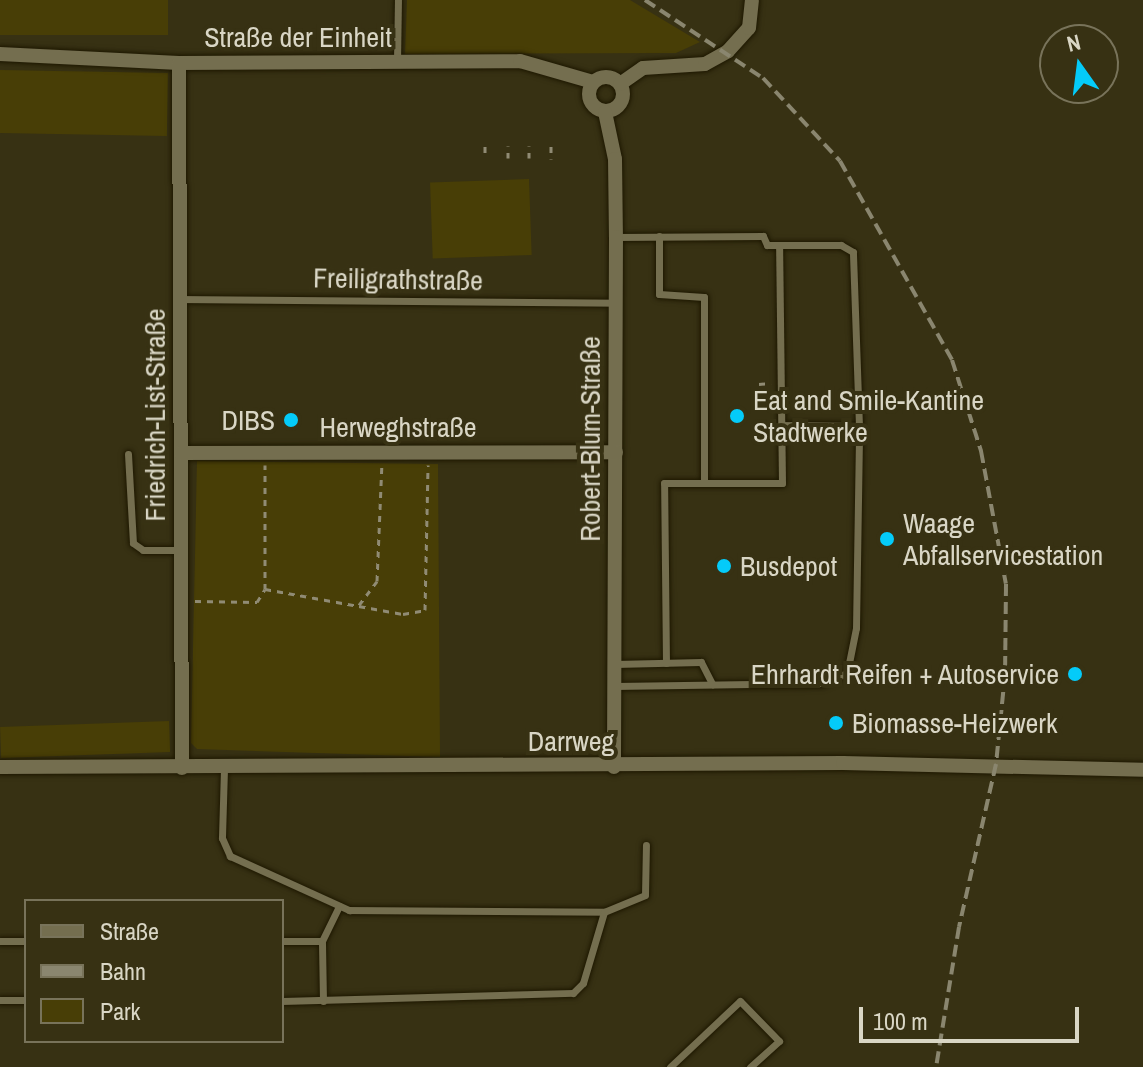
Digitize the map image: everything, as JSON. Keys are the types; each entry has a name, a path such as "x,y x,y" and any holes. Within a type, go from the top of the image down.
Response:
{"street":[{"name":"Straße der Einheit","path":"0,54 179,63 520,61 593,82 603,77 620,84 643,68 705,64 728,51 749,28 752,0"},
{"name":"Friedrich-List-Straße","path":"179,63 182,768"},
{"path":"593,82 589,98 605,112 622,101 620,84"},
{"name":"Robert-Blum-Straße","path":"605,112 615,159 614,767"},
{"name":"Herweghstraße","path":"181,453 616,452"},
{"name":"Darrweg","path":"0,767 224,769 858,763 1143,770"}],"lane":[{"path":"397,63 398,0"},
{"path":"659,236 659,294 704,297 704,483"},
{"path":"614,686 821,683 847,673 855,640 859,426 853,252 841,245 767,245 763,236 616,237"},
{"path":"666,663 664,483 782,483 779,245"},
{"name":"Freiligrathstraße","path":"180,299 616,303"},
{"path":"781,425 859,426"},
{"path":"128,454 133,543 143,550 181,550"},
{"path":"614,664 701,662 712,684"},
{"path":"224,769 222,838 230,856 349,910 604,912 645,895 646,845"},
{"path":"323,1001 322,941 339,906"},
{"path":"284,1001 573,993 583,983 604,912"},
{"path":"0,941 24,941"},
{"path":"284,941 322,941"},
{"path":"0,1000 24,1000"},
{"path":"670,1067 740,1001 779,1041 750,1067"}],"path":[{"path":"485,146 485,158"},
{"path":"508,146 508,158"},
{"path":"529,146 529,158"},
{"path":"551,146 551,159"},
{"path":"759,384 774,383"},
{"path":"181,601 257,602 265,589 265,453"},
{"path":"359,605 377,581 383,453"},
{"path":"265,589 403,614 425,610 428,453"}],"green space":[{"path":"0,0 168,0 168,35 0,35"},
{"path":"407,0 630,0 700,42 676,53 405,54"},
{"path":"0,70 168,73 167,136 0,133"},
{"path":"529,179 532,255 433,258 430,182"},
{"path":"197,461 438,464 440,757 197,749 191,743"},
{"path":"169,721 170,752 1,758 0,727"}],"railway":[{"path":"645,0 763,78 840,161 952,360 981,451 1006,584 1005,674 996,764 959,927 936,1067"}],"place":[{"name":"Eat and Smile-Kantine Stadtwerke","path":"737,416"},
{"name":"DIBS","path":"291,420"},
{"name":"Waage Abfallservicestation","path":"887,539"},
{"name":"Busdepot","path":"724,566"},
{"name":"Ehrhardt Reifen + Autoservice","path":"1075,674"},
{"name":"Biomasse-Heizwerk","path":"836,723"}]}
